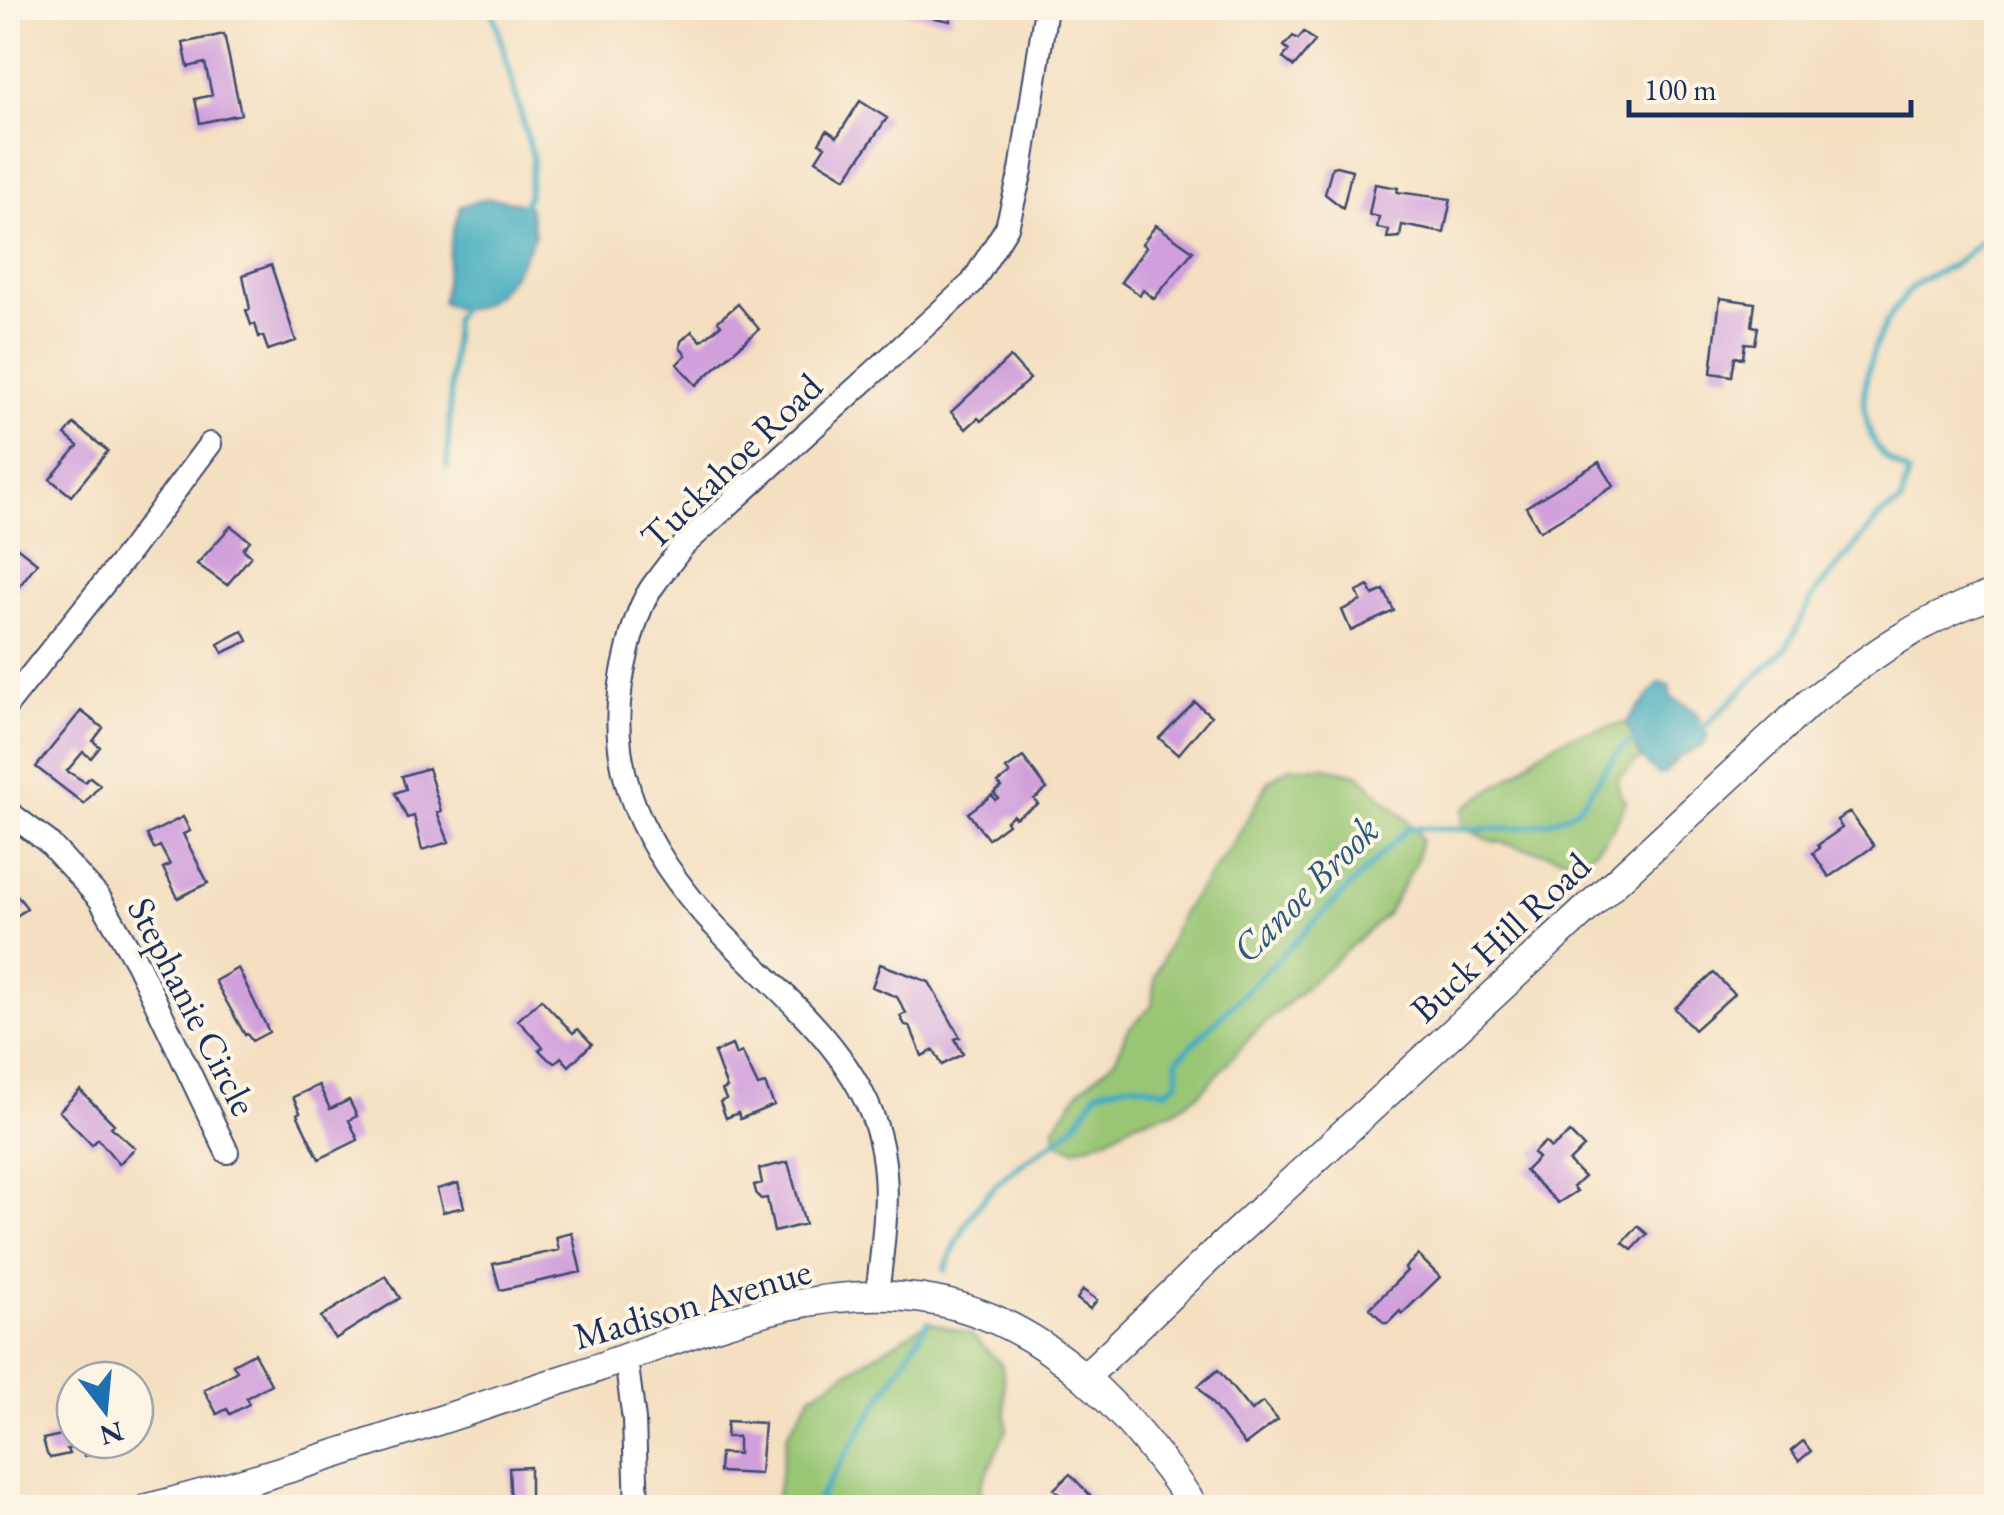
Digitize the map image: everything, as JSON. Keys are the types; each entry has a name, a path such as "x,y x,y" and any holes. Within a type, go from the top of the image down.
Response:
{"street":[{"name":"Tuckahoe Road","path":"877,1295 886,1198 885,1155 871,1112 844,1062 780,989 702,911 648,836 625,782 616,736 621,678 633,628 648,592 682,547 972,283 1006,226 1021,171 1046,8"},
{"path":"8,704 130,552 210,444"},
{"name":"Buck Hill Road","path":"1085,1377 1809,703 1888,643 1996,594"},
{"name":"Stephanie Circle","path":"8,812 48,842 100,899 137,963 226,1152"},
{"name":"Madison Avenue","path":"148,1508 304,1464 788,1305 877,1295 935,1301 981,1314 1030,1338 1085,1377 1144,1440 1195,1508"},
{"path":"626,1359 634,1420 636,1508"}],"green space":[{"path":"1626,723 1641,758 1618,778 1619,793 1626,801 1613,828 1602,843 1579,861 1489,840 1462,827 1464,808 1541,751 1570,736"},
{"path":"1290,767 1325,767 1358,774 1415,828 1421,840 1416,861 1387,914 1255,1032 1200,1093 1173,1111 1137,1121 1105,1139 1075,1149 1057,1142 1054,1127 1081,1089 1116,1059 1126,1032 1152,1005 1155,977 1181,914 1233,844 1269,781"},
{"path":"928,1322 971,1334 1002,1365 1007,1429 983,1481 976,1507 775,1507 787,1435 811,1395"}],"water":[{"path":"489,198 529,207 535,234 510,278 488,301 459,308 442,303 452,233 461,206"},
{"path":"1659,683 1669,685 1671,697 1695,711 1708,736 1703,746 1680,756 1664,774 1658,774 1641,758 1626,723"}],"building":[{"path":"902,8 953,8 950,21 903,12"},
{"path":"1304,32 1315,41 1294,67 1283,58 1289,50 1284,46 1293,36 1298,39"},
{"path":"224,34 241,114 200,123 195,99 212,95 205,63 188,67 183,43"},
{"path":"860,101 887,118 846,178 816,160 825,146 819,143 827,130 837,137"},
{"path":"1332,167 1352,170 1343,208 1325,194"},
{"path":"1375,184 1398,188 1397,192 1451,199 1444,233 1402,225 1400,237 1387,238 1389,230 1377,228 1379,217 1369,215"},
{"path":"1156,225 1193,251 1154,299 1121,282"},
{"path":"271,265 296,341 268,350 246,310 250,309 243,275"},
{"path":"1720,298 1755,303 1755,344 1745,343 1743,358 1735,357 1732,376 1711,373"},
{"path":"738,304 759,329 696,385 677,364 686,355 680,348 681,341 692,331 701,341"},
{"path":"1010,357 1030,379 966,429 951,412"},
{"path":"74,424 108,451 71,496 50,479 78,446 65,435"},
{"path":"1599,462 1614,486 1540,531 1526,507"},
{"path":"231,526 250,541 243,549 251,556 227,585 197,564"},
{"path":"14,545 37,563 8,601 8,554"},
{"path":"1369,586 1373,595 1384,590 1394,611 1351,631 1342,610 1361,601 1357,592"},
{"path":"243,631 248,641 223,653 218,644"},
{"path":"1195,702 1211,716 1178,755 1159,738"},
{"path":"81,711 103,728 93,741 100,747 91,758 83,752 67,771 85,782 90,777 100,785 84,804 36,767"},
{"path":"1023,757 1047,789 1034,799 1038,804 1015,818 1013,815 1006,821 1008,824 988,839 968,813 992,795 995,800 998,798 994,793 1002,787 998,783 1010,774 1006,769"},
{"path":"428,768 441,811 437,812 449,842 422,850 414,816 407,818 395,793 406,789 402,776"},
{"path":"1850,812 1874,846 1829,877 1813,853 1842,828 1837,820"},
{"path":"183,817 190,831 183,834 208,883 178,898 163,868 170,865 160,846 154,849 147,835"},
{"path":"13,890 27,908 8,923 8,894"},
{"path":"880,964 929,982 960,1037 955,1039 963,1054 942,1065 934,1050 922,1056 910,1026 900,1016 906,1013 897,997 872,987"},
{"path":"238,968 269,1032 252,1041 215,981"},
{"path":"1714,973 1734,994 1694,1030 1675,1008"},
{"path":"541,999 573,1033 578,1029 592,1044 569,1066 561,1057 555,1063 548,1059 539,1050 543,1047 518,1020"},
{"path":"732,1045 736,1055 742,1052 758,1086 765,1084 774,1105 740,1119 738,1113 726,1118 720,1102 726,1099 722,1090 727,1088 714,1053"},
{"path":"319,1085 330,1109 349,1100 357,1116 349,1120 358,1140 319,1159 293,1097"},
{"path":"80,1090 135,1148 119,1164 98,1139 92,1145 59,1111"},
{"path":"1570,1133 1584,1147 1569,1162 1584,1177 1573,1187 1577,1191 1558,1203 1525,1171 1538,1158 1533,1153 1545,1142 1551,1148"},
{"path":"788,1162 805,1224 774,1232 767,1198 757,1195 754,1185 762,1183 759,1169"},
{"path":"458,1183 464,1207 443,1212 437,1189"},
{"path":"1638,1226 1647,1234 1632,1250 1623,1243"},
{"path":"572,1233 581,1272 500,1290 493,1264 559,1250 556,1237"},
{"path":"1418,1255 1440,1277 1402,1314 1400,1311 1384,1323 1370,1308"},
{"path":"386,1276 400,1298 335,1339 321,1317"},
{"path":"1083,1290 1097,1300 1090,1309 1077,1299"},
{"path":"254,1353 271,1384 246,1398 249,1404 230,1414 227,1409 217,1414 204,1390 237,1371 233,1364"},
{"path":"1218,1370 1251,1411 1263,1402 1278,1420 1245,1445 1198,1386"},
{"path":"727,1421 764,1423 760,1474 719,1472 720,1453 738,1454 738,1437 726,1437"},
{"path":"55,1436 55,1457 47,1454 43,1439"},
{"path":"1803,1441 1811,1451 1799,1461 1791,1451"},
{"path":"530,1467 530,1503 539,1502 540,1508 511,1508 509,1468"},
{"path":"1070,1474 1102,1508 1065,1508 1069,1504 1054,1489"}],"waterway":[{"path":"492,8 533,158 528,197 520,210"},
{"name":"Canoe Brook","path":"1697,729 1704,727 1787,647 1815,593 1881,515 1901,503 1908,473 1883,455 1871,435 1866,413 1865,390 1877,342 1900,301 1915,285 1956,263 1996,227"},
{"path":"447,467 454,319 462,306"},
{"name":"Canoe Brook","path":"945,1270 970,1218 996,1185 1068,1131 1097,1091 1133,1083 1165,1091 1178,1082 1177,1060 1408,828 1514,828 1554,820 1580,805 1620,751 1640,739"},
{"name":"Canoe Brook","path":"813,1508 928,1322"}]}
